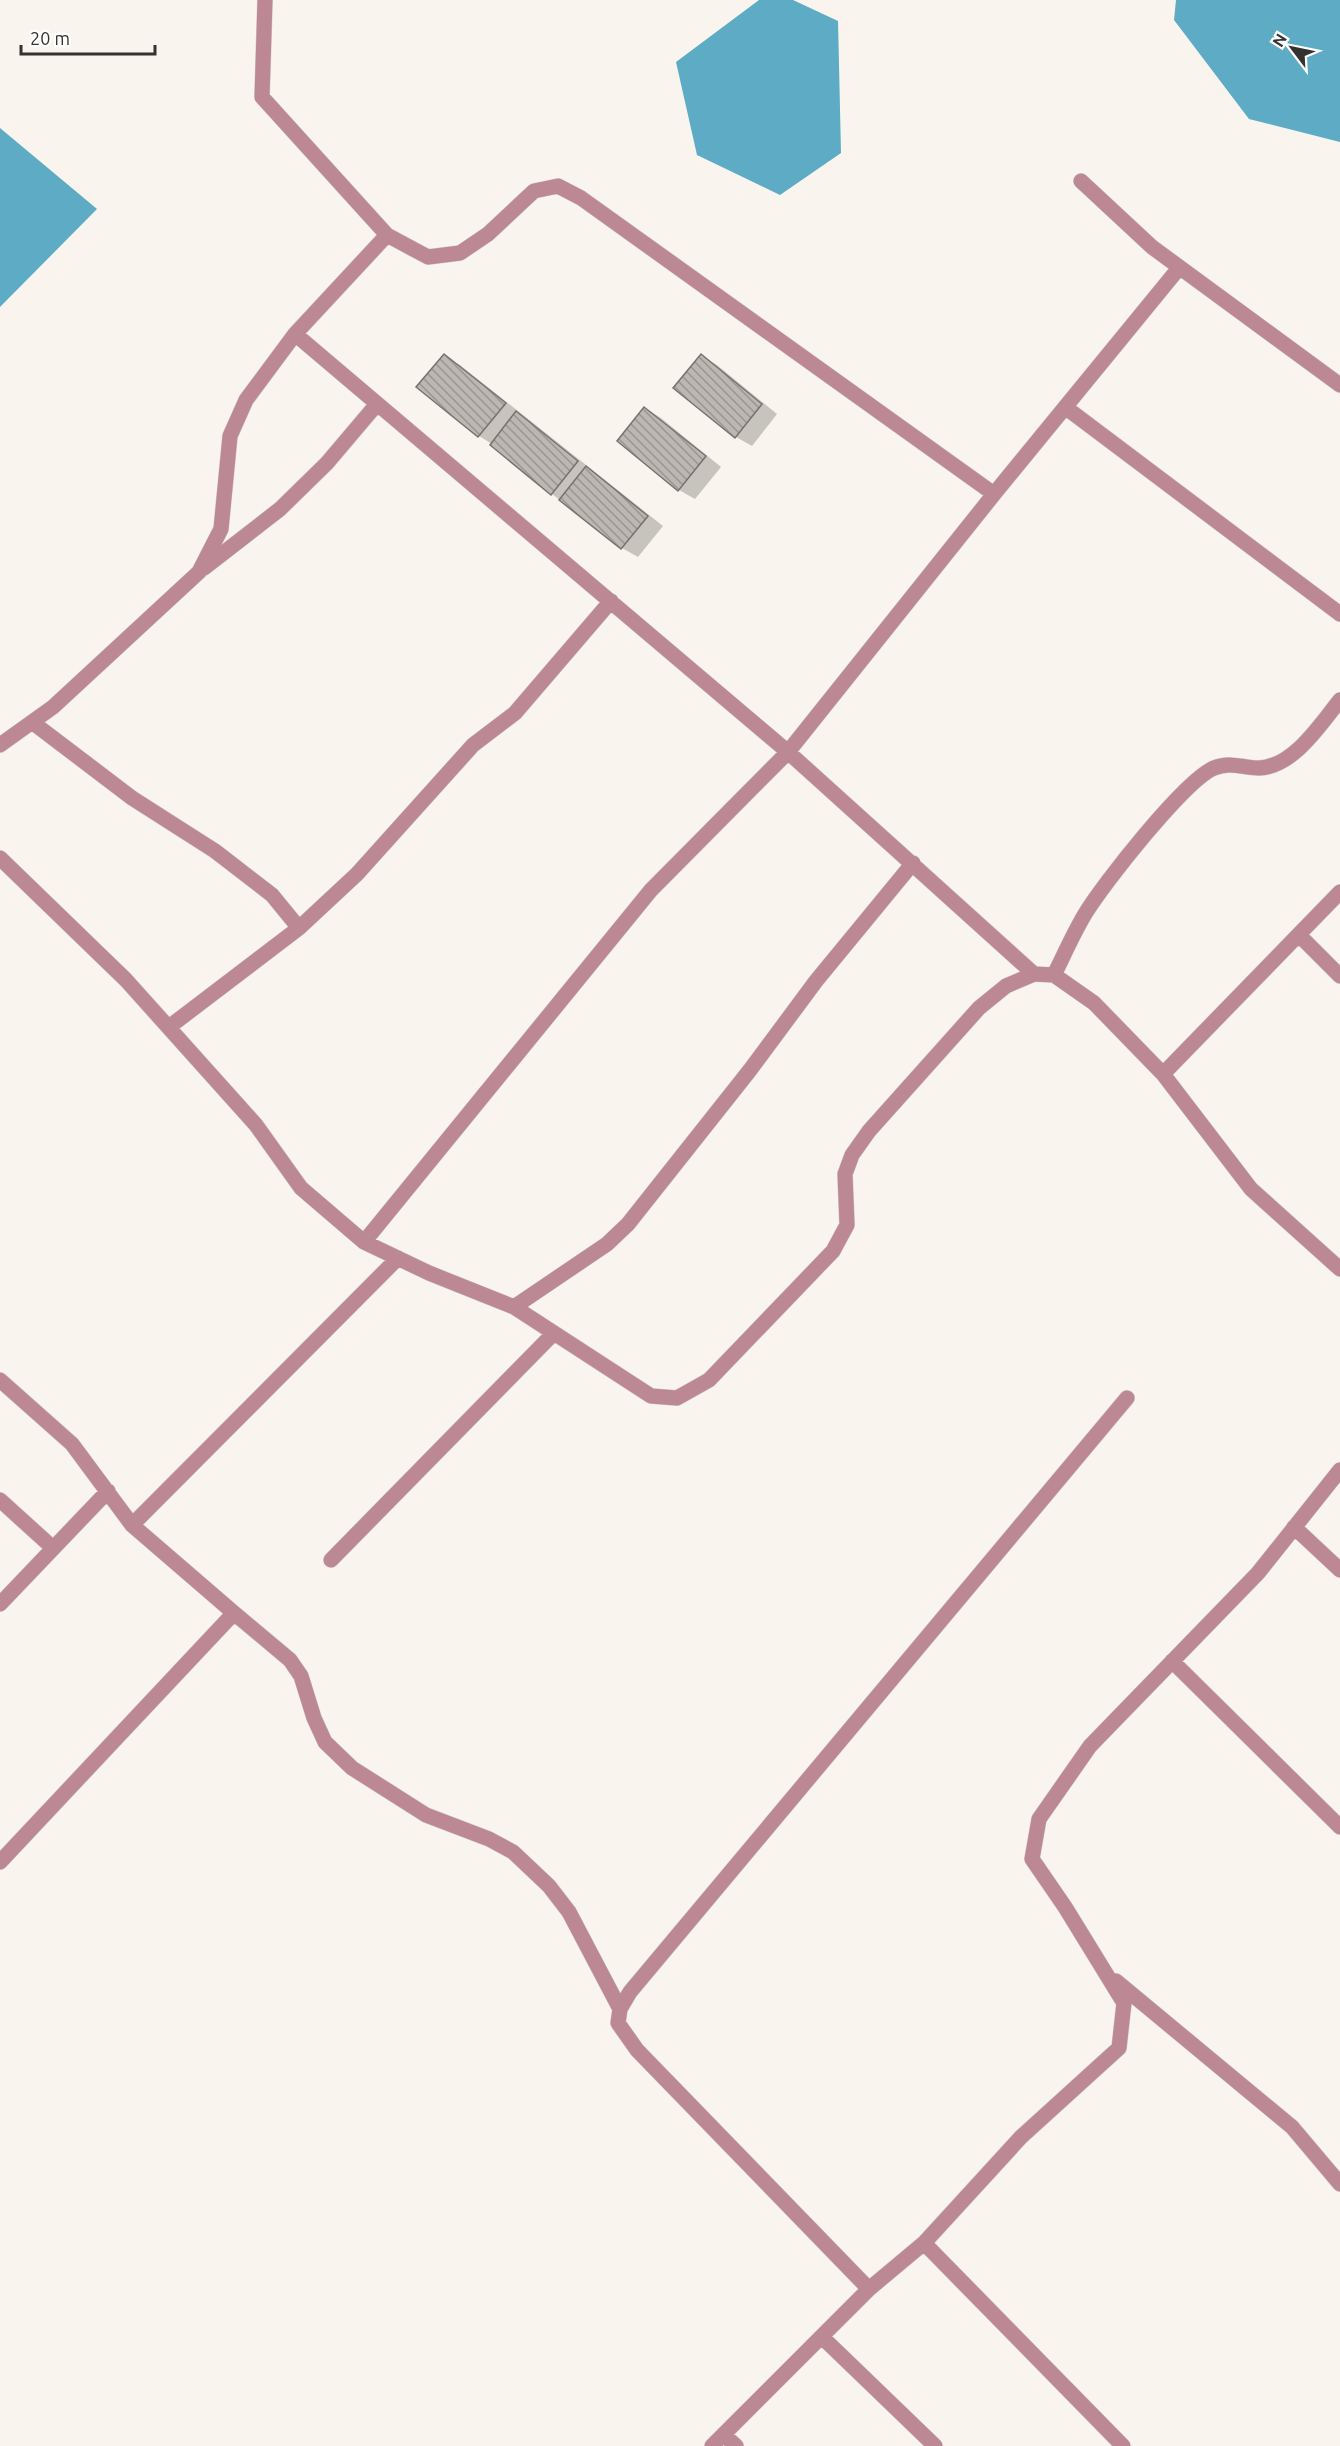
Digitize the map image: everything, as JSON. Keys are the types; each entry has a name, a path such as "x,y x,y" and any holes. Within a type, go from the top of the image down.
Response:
{"street":[{"path":"265,0 262,96 387,235 428,257 460,254 488,234 534,191 558,186 581,198 994,494"},
{"path":"1081,181 1152,247 1340,386"},
{"path":"199,572 221,529 230,436 246,400 295,334 387,235"},
{"path":"364,1242 651,890 788,752 994,494 1179,268"},
{"path":"295,334 788,752 1034,974"},
{"path":"0,745 53,707 199,572 280,509 327,463 377,404"},
{"path":"1065,407 1340,615"},
{"path":"169,1027 298,928 357,874 472,745 515,713 610,601"},
{"path":"1054,975 1085,914 1120,867 1186,788 1213,768 1231,764 1257,768 1275,766 1290,758 1340,700"},
{"path":"32,722 132,798 215,851 272,895 298,928"},
{"path":"0,858 126,980 169,1027 256,1125 301,1188 364,1242 514,1307 651,1396 677,1398 709,1380 833,1251 847,1225 845,1174 852,1155 869,1131 980,1008 1006,986 1034,974 1054,975 1094,1004 1164,1074 1251,1189 1340,1269"},
{"path":"514,1307 607,1244 628,1224 750,1070 816,981 913,863"},
{"path":"1164,1074 1340,892"},
{"path":"1299,935 1340,976"},
{"path":"132,1525 398,1258"},
{"path":"331,1560 554,1333"},
{"path":"0,1380 72,1444 132,1525 290,1660 301,1676 314,1718 325,1742 352,1768 426,1815 489,1839 513,1852 549,1886 569,1912 620,2009"},
{"path":"869,2289 637,2050 618,2023 620,2009 630,1992 1127,1398"},
{"path":"712,2446 869,2289 924,2243 1021,2137 1119,2048 1124,2003 1065,1907 1032,1860 1039,1819 1090,1746 1258,1573 1340,1470"},
{"path":"0,1605 108,1491"},
{"path":"0,1500 53,1548"},
{"path":"1294,1527 1340,1570"},
{"path":"0,1862 234,1613"},
{"path":"1172,1661 1340,1827"},
{"path":"1108,1974 1292,2127 1340,2184"},
{"path":"924,2243 1123,2446"},
{"path":"822,2337 935,2446"},
{"path":"724,2435 736,2446"}],"water":[{"path":"759,0 793,0 838,21 841,153 780,195 697,155 676,62"},
{"path":"1176,0 1340,0 1340,142 1249,119 1174,20"},
{"path":"0,128 97,209 0,307"}],"building":[{"path":"444,354 506,403 478,437 416,387"},
{"path":"701,354 762,404 735,438 673,388"},
{"path":"644,407 706,456 678,491 617,441"},
{"path":"516,411 578,461 551,495 490,445"},
{"path":"586,466 648,516 621,549 559,500"}]}
